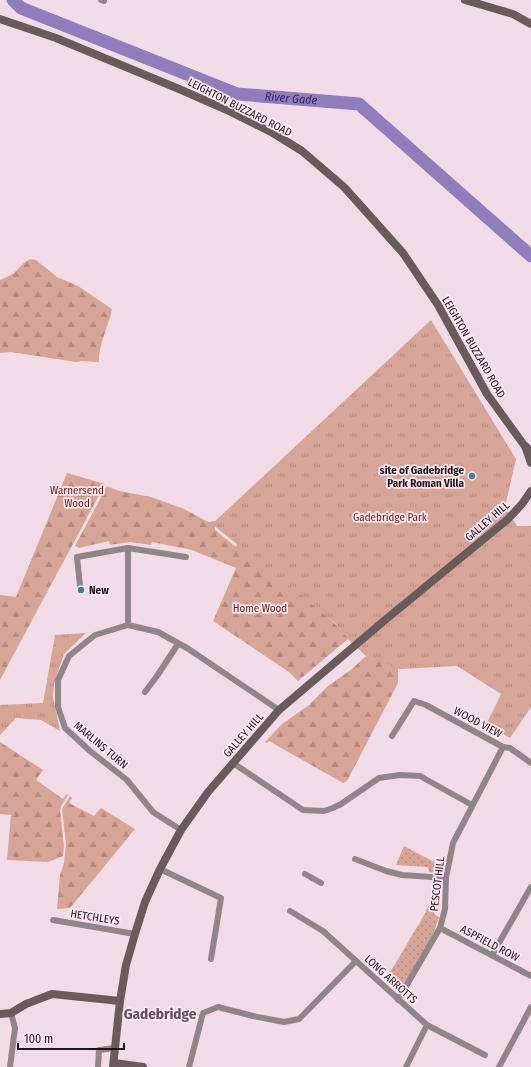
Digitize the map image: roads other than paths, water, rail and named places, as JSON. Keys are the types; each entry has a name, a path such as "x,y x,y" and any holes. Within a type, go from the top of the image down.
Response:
{"street":[{"path":"465,0 513,14 531,24"},
{"name":"LEIGHTON BUZZARD ROAD","path":"0,20 56,38 179,89 227,110 273,133 302,152 344,187 403,253 438,304 488,394 531,451"},
{"name":"LEIGHTON BUZZARD ROAD","path":"528,446 531,463"},
{"name":"GALLEY HILL","path":"114,1065 120,1001 126,965 134,934 145,902 160,869 181,830 208,792 279,710 385,620 508,519 522,504 531,491"},
{"name":"GALLEY HILL","path":"522,504 531,502"},
{"path":"80,586 77,557 128,548 186,557"},
{"path":"128,548 128,625"},
{"name":"MARLINS TURN","path":"181,830 153,812 127,780 90,751 65,728 58,707 58,680 69,656 95,635 128,625 158,632 205,660 279,710"},
{"path":"145,692 178,644"},
{"name":"WOOD VIEW","path":"392,736 414,701 503,747 510,748 531,763"},
{"name":"PESCOT HILL","path":"398,1000 440,928 445,909 446,878 453,843 503,747"},
{"path":"233,763 303,810 324,811 333,808 379,778 400,775 420,776 472,805"},
{"path":"356,860 402,875 446,878"},
{"path":"160,869 221,898 211,959"},
{"path":"305,874 321,883"},
{"path":"492,955 531,887"},
{"name":"LONG ARROTTS","path":"290,911 323,931 427,1025 485,1055"},
{"name":"HETCHLEYS","path":"53,920 134,934"},
{"name":"ASPFIELD ROW","path":"440,928 531,976"},
{"path":"189,1067 203,1013 218,1007 284,1022 298,1019 356,961"},
{"path":"0,1014 11,1013 26,1004 52,994 120,1001"},
{"path":"499,1067 531,1007"},
{"path":"10,1067 15,1028 11,1013"},
{"path":"406,1067 427,1025"},
{"path":"98,1067 99,1050 115,1048"},
{"path":"114,1065 143,1067"}],"waterway":[{"name":"River Gade","path":"13,0 21,8 237,94 359,104 531,256"}],"place":[{"name":"site of Gadebridge Park Roman Villa","path":"472,476"},
{"name":"New","path":"81,590"}],"district":[{"name":"Gadebridge","path":"160,1014"}],"park label":[{"name":"Warnersend Wood","path":"77,496"},
{"name":"Gadebridge Park","path":"390,517"},
{"name":"Home Wood","path":"260,608"}]}
